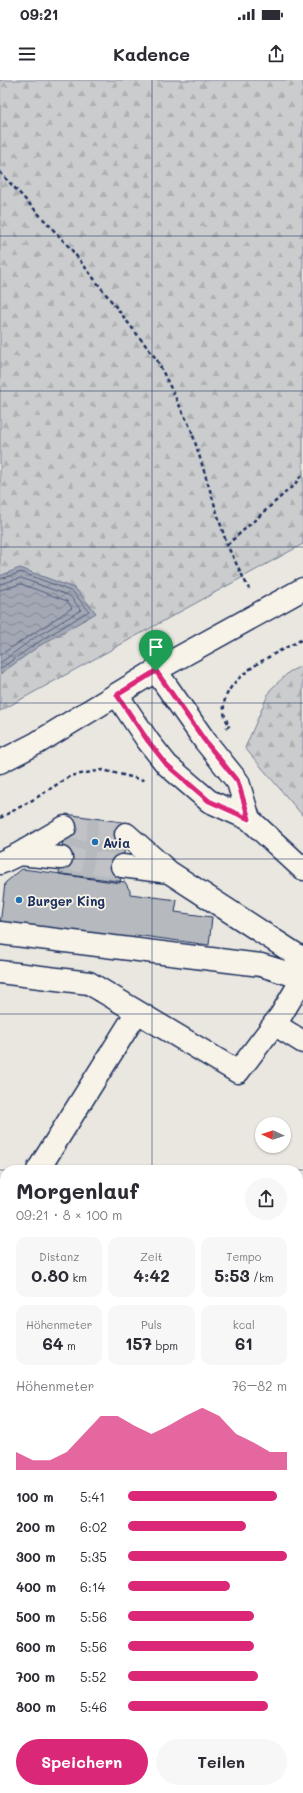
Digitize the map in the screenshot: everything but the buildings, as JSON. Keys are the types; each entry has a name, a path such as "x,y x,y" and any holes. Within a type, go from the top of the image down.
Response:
{"street":[{"path":"0,762 37,743 156,671 303,590"},
{"path":"156,671 205,741 238,782 249,819"},
{"path":"117,695 148,741 167,765 209,801 249,819 303,869"},
{"path":"9,858 65,827"},
{"path":"126,834 169,872 303,959"},
{"path":"9,858 61,858"},
{"path":"122,866 169,872"},
{"path":"0,933 261,965 303,978 274,1024 238,1072 89,983 0,972"},
{"path":"41,1165 137,1012"},
{"path":"274,1024 303,1042"}],"path":[{"path":"0,172 71,249 157,360 191,429 227,545 240,571"},
{"path":"227,545 295,484 303,473"},
{"path":"228,726 224,711 224,701 229,689 245,672 303,638"},
{"path":"0,818 36,798 70,776 103,770 143,780"}],"green space":[{"path":"0,80 303,80 303,544 0,711 0,674 39,646 96,613 76,589 20,568 0,576"},
{"path":"303,665 303,816 245,748 270,690 289,672"}],"water":[{"path":"20,568 76,589 96,613 39,646 0,674 0,576"}],"tunnel":[{"path":"65,827 126,834"},
{"path":"61,858 122,866"}],"place":[{"name":"Avia","path":"95,842"},
{"name":"Burger King","path":"19,900"}],"route":[{"path":"156,671 216,756 238,782 249,819 209,801 167,765 148,741 117,695 156,671"}]}
